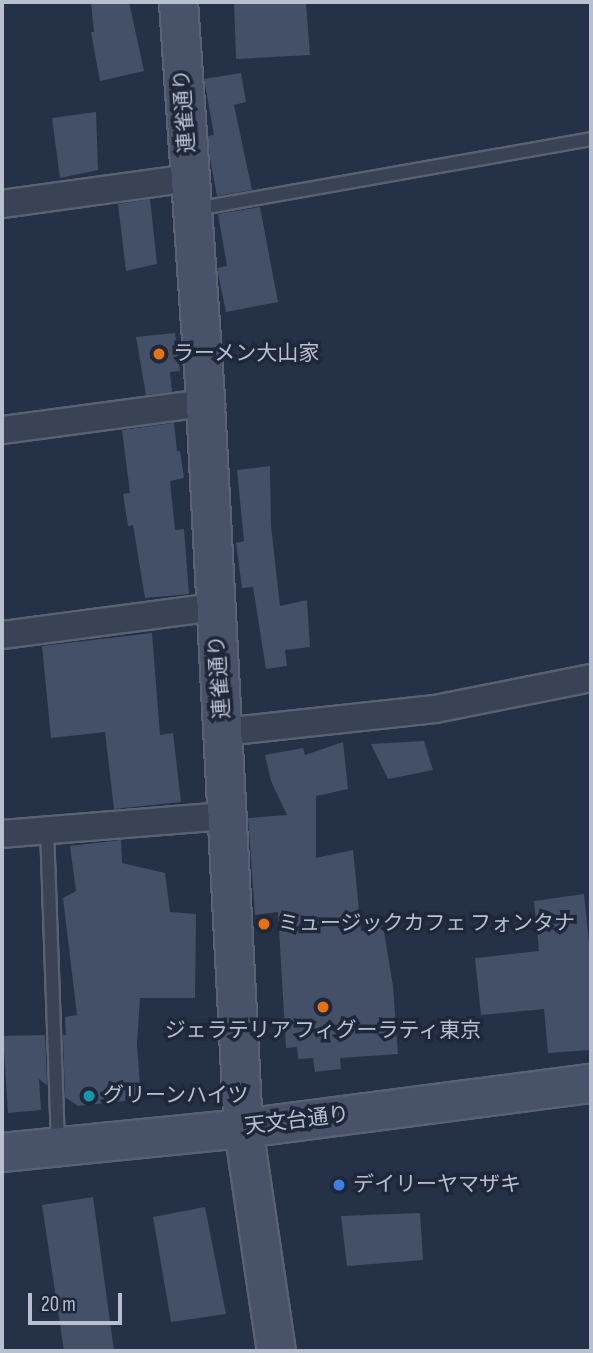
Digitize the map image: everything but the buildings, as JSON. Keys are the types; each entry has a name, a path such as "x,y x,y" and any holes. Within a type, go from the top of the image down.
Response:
{"main road":[{"name":"連雀通り","path":"178,2 205,403 243,1128 276,1351"},
{"name":"天文台通り","path":"2,1152 243,1128 591,1083"}],"street":[{"path":"2,204 190,194"},
{"path":"2,430 205,403"},
{"path":"2,635 215,607"},
{"path":"223,732 435,709 591,678"},
{"path":"2,834 227,816"}],"lane":[{"path":"190,194 591,139"},
{"path":"47,829 58,1147"}],"place":[{"name":"ラーメン大山家","path":"159,354"},
{"name":"ミュージックカフェ フォンタナ","path":"264,924"},
{"name":"ジェラテリア フィグーラティ東京","path":"323,1007"},
{"name":"グリーンハイツ","path":"89,1096"},
{"name":"デイリーヤマザキ","path":"339,1185"}]}
